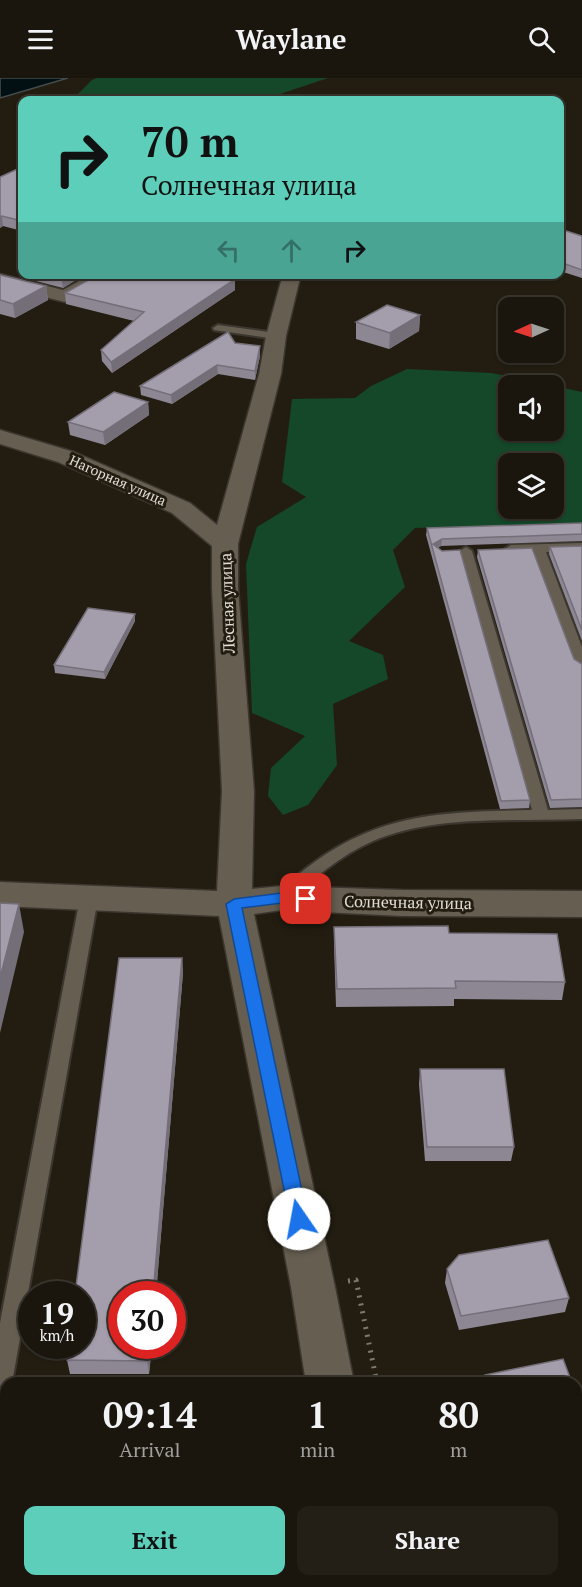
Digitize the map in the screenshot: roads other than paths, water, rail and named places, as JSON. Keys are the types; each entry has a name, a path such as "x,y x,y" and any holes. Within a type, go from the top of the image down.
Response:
{"street":[{"path":"0,280 65,296 97,279"},
{"name":"Лесная улица","path":"291,279 276,336 270,374 225,544 225,588 238,791 234,904 313,1287 329,1377"},
{"name":"Нагорная улица","path":"0,437 66,458 181,508 225,544"},
{"name":"Солнечная улица","path":"0,894 234,904 282,898 402,903 582,904"}],"lane":[{"path":"218,328 276,336"},
{"path":"502,549 582,547"},
{"path":"538,548 582,666"},
{"path":"450,551 472,550 542,816"},
{"path":"282,898 308,872 349,845 381,832 440,821 582,814"},
{"path":"1,1377 88,898"}]}
